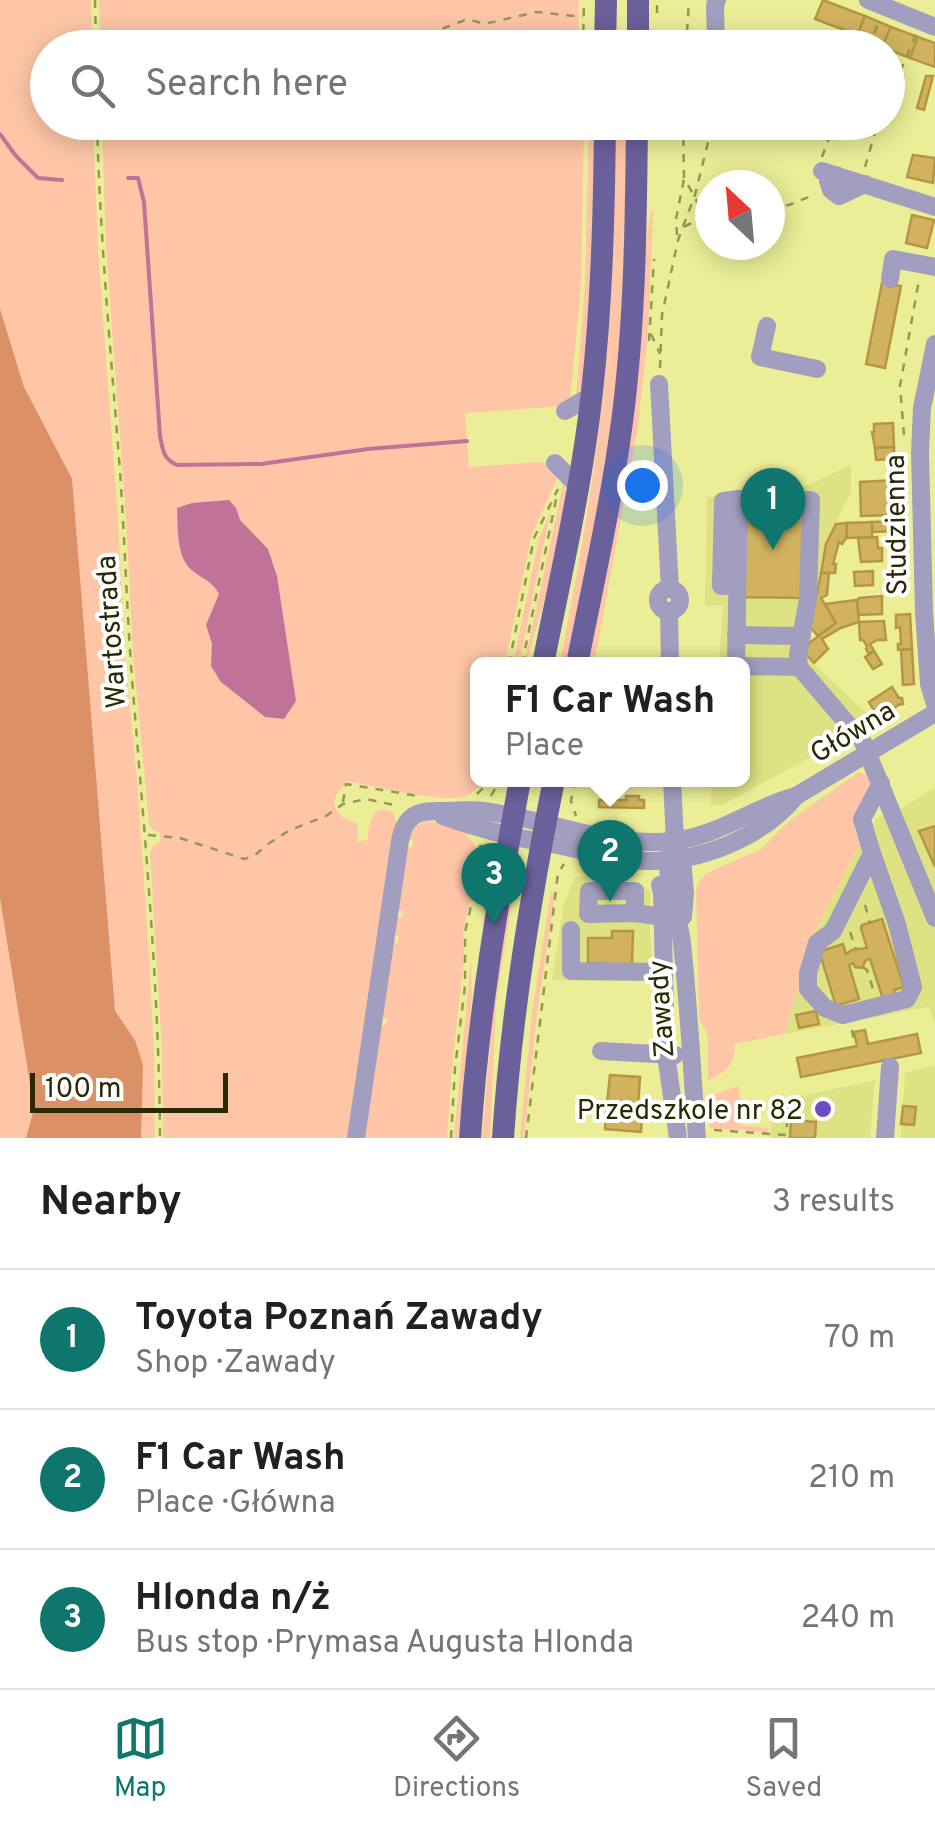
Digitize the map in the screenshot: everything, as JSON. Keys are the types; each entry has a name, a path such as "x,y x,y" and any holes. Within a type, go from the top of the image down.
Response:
{"main road":[{"path":"605,30 606,0"},
{"path":"638,0 638,30"},
{"path":"544,657 569,487 592,395 603,253 605,140"},
{"path":"578,657 626,389 634,289 637,140"},
{"path":"470,1138 486,976 519,787"},
{"path":"502,1138 516,998 553,787"}],"street":[{"path":"716,30 717,0"},
{"path":"868,0 905,6 935,27"},
{"path":"829,173 831,190 840,196 864,184 935,207"},
{"path":"890,280 894,259 935,267"},
{"path":"766,326 760,357 817,369"},
{"name":"Studzienna","path":"935,344 920,452 924,612 929,684 935,704"},
{"path":"659,384 670,589 662,592 658,600 669,612 670,657"},
{"path":"564,410 592,395"},
{"path":"555,463 569,487"},
{"path":"738,657 739,499"},
{"path":"726,586 721,586 722,501 810,500 808,599 798,654 800,668 856,732 868,753 935,918"},
{"path":"736,635 802,636"},
{"path":"750,666 800,668"},
{"name":"Główna","path":"420,808 478,811 511,826 636,860 675,853 710,832 796,796 935,713"},
{"path":"872,852 833,931 817,943 808,973 808,989 825,1008 843,1015 907,998 913,987 862,819 882,782"},
{"name":"Zawady","path":"672,787 675,853 685,893 682,936 691,1056 702,1134"},
{"path":"356,1138 400,841 404,827 420,808"},
{"name":"Zawady","path":"675,853 665,889 682,936"},
{"path":"665,889 666,1055 678,1138"},
{"path":"635,913 663,916"},
{"path":"572,930 571,970 664,972"},
{"path":"601,1051 691,1056"},
{"path":"885,1138 890,1073"}],"path":[{"path":"96,0 96,30"},
{"path":"584,0 584,30"},
{"path":"687,30 688,0"},
{"path":"439,30 468,19 484,24 537,12 584,17"},
{"path":"875,30 880,18"},
{"path":"905,60 916,34"},
{"name":"Wartostrada","path":"98,140 158,1020 160,1138"},
{"path":"678,240 676,219 684,177 684,140"},
{"path":"702,170 709,140"},
{"path":"785,206 816,194 829,173 822,154 828,140"},
{"path":"864,184 872,140"},
{"path":"659,384 662,316 678,240 695,195 684,177"},
{"path":"682,228 695,221"},
{"path":"650,333 661,355"},
{"path":"510,657 534,538 569,487"},
{"path":"343,804 346,784 420,808"},
{"path":"451,1138 466,986 466,932 481,848 474,837 484,787"},
{"path":"478,811 496,787"},
{"path":"574,787 571,806 582,822"},
{"path":"146,835 180,838 244,860 290,830 326,816 343,804 366,799 420,808"},
{"path":"526,1138 558,873 566,862"},
{"path":"864,967 878,1006"},
{"path":"852,1030 856,1042"},
{"path":"702,1134 786,1136 788,1113"}],"shaded area":[{"path":"0,0 91,0 92,30 30,30 30,140 94,140 125,655 149,958 155,1138 0,1138"},
{"path":"99,0 579,0 578,30 100,30"},
{"path":"103,140 584,140 581,286 570,402 552,407 465,413 469,467 538,462 559,474 531,537 506,657 470,657 470,787 478,787 466,796 455,798 347,781 335,799 339,813 357,823 358,841 368,840 370,822 380,811 393,812 397,824 349,1138 163,1138 150,852 160,842 160,833 149,824 133,654"},
{"path":"589,140 594,140 591,284 583,385 576,398 585,285"},
{"path":"615,140 627,140 624,265 609,439 567,657 561,657 601,414 612,278"},
{"path":"653,210 648,333 638,426 595,657 588,657"},
{"path":"0,309 24,387 72,479 115,1011 135,1040 143,1065 141,1138 26,1138 34,1109 0,898"},
{"path":"851,465 851,492 825,544 803,654 876,722 722,805 711,805 712,787 750,787 750,657 719,657 723,606 705,605 707,497 802,488"},
{"path":"564,480 559,541 526,657"},
{"path":"229,500 240,520 268,549 277,576 296,701 284,719 265,717 221,682 211,666 212,644 206,625 219,594 188,566 181,552 177,508"},
{"path":"551,510 520,657 514,657 539,538"},
{"path":"859,772 869,776 872,785 862,847 857,849 813,934 785,1034 735,1044 728,1067 708,1081 708,1036 699,1019 696,890 700,880 707,873 761,849 789,821"},
{"path":"935,787 935,1024 929,1007 785,1034 813,934 857,849 879,842 875,819 898,811"},
{"path":"427,821 468,831 476,851 476,877 463,931 464,958 447,1138 364,1138 380,1026 387,1019 381,1015 392,944 398,943 399,937 394,933 396,919 403,912 397,908 406,849 413,846 408,838 415,826"},
{"path":"513,875 516,876 496,1003 490,1138 482,1138 494,1003"},
{"path":"575,876 642,884 651,893 653,981 552,980 564,904"},
{"path":"551,891 555,895 524,1138 520,1138 532,1013"},
{"path":"471,958 472,996 458,1138 454,1138"},
{"path":"935,1065 935,1138 901,1138 905,1073"},
{"name":"Przedszkole nr 82","path":"875,1080 870,1138 770,1138 773,1102"},
{"path":"738,1086 742,1103 740,1125 769,1128 768,1132 710,1128 708,1101 715,1094"}],"building":[{"path":"823,0 865,16 859,30 844,30 815,19"},
{"path":"865,16 891,27 890,30 859,30"},
{"path":"905,32 918,37 910,58 905,56"},
{"path":"918,37 935,43 935,67 910,58"},
{"path":"926,76 933,76 924,110 917,108"},
{"path":"913,155 935,158 933,183 907,177"},
{"path":"912,215 934,220 927,248 906,243"},
{"path":"882,283 901,286 885,368 866,364"},
{"path":"893,423 894,447 875,448 874,424"},
{"path":"894,447 894,459 876,460 875,448"},
{"path":"895,480 896,515 861,516 860,482"},
{"path":"744,501 805,502 802,598 741,597"},
{"path":"897,521 898,531 872,532 872,522"},
{"path":"872,522 872,537 846,538 847,523"},
{"path":"847,523 846,538 842,544 839,542 833,564 835,573 821,573 826,544 836,524"},
{"path":"877,537 882,561 861,562 858,538"},
{"path":"873,571 873,585 855,586 854,572"},
{"path":"821,573 829,573 827,595 821,598 836,623 818,636 810,627"},
{"path":"882,596 882,614 858,615 859,598"},
{"path":"857,600 859,622 822,639 828,649 814,663 806,654 808,644 836,623 825,604"},
{"path":"910,614 912,649 898,650 901,644 896,615"},
{"path":"884,621 886,640 870,644 874,651 869,654 860,640 859,622"},
{"path":"912,649 914,684 903,685 901,650"},
{"path":"874,651 882,664 873,669 865,657"},
{"path":"892,687 903,704 878,718 869,702"},
{"path":"626,796 639,796 639,800 644,800 644,808 599,807 599,800 626,800"},
{"path":"935,826 935,867 919,831"},
{"path":"882,919 904,987 883,999 870,959 862,968 853,963 849,965 859,999 836,1006 821,951 843,944 846,954 867,948 862,925"},
{"path":"612,931 633,931 632,965 588,963 588,938 612,938"},
{"path":"816,1011 819,1024 799,1028 796,1015"},
{"path":"865,1030 868,1044 917,1034 921,1053 801,1077 797,1058 857,1046 854,1032"},
{"path":"610,1075 640,1077 638,1106 607,1103"},
{"path":"607,1103 643,1106 641,1132 605,1129"},
{"path":"903,1106 916,1107 914,1125 901,1124"},
{"path":"791,1120 816,1122 815,1138 790,1138"}],"waterway":[{"path":"0,134 38,178 62,180"},
{"path":"128,178 138,178 144,202 160,436 169,460 177,465 261,464 368,449 467,441"}],"place":[{"name":"Toyota Poznań Zawady","path":"773,550"},
{"name":"F1 Car Wash","path":"610,902"},
{"name":"Hlonda n/ż","path":"494,925"},
{"name":"Przedszkole nr 82","path":"823,1109"}]}
